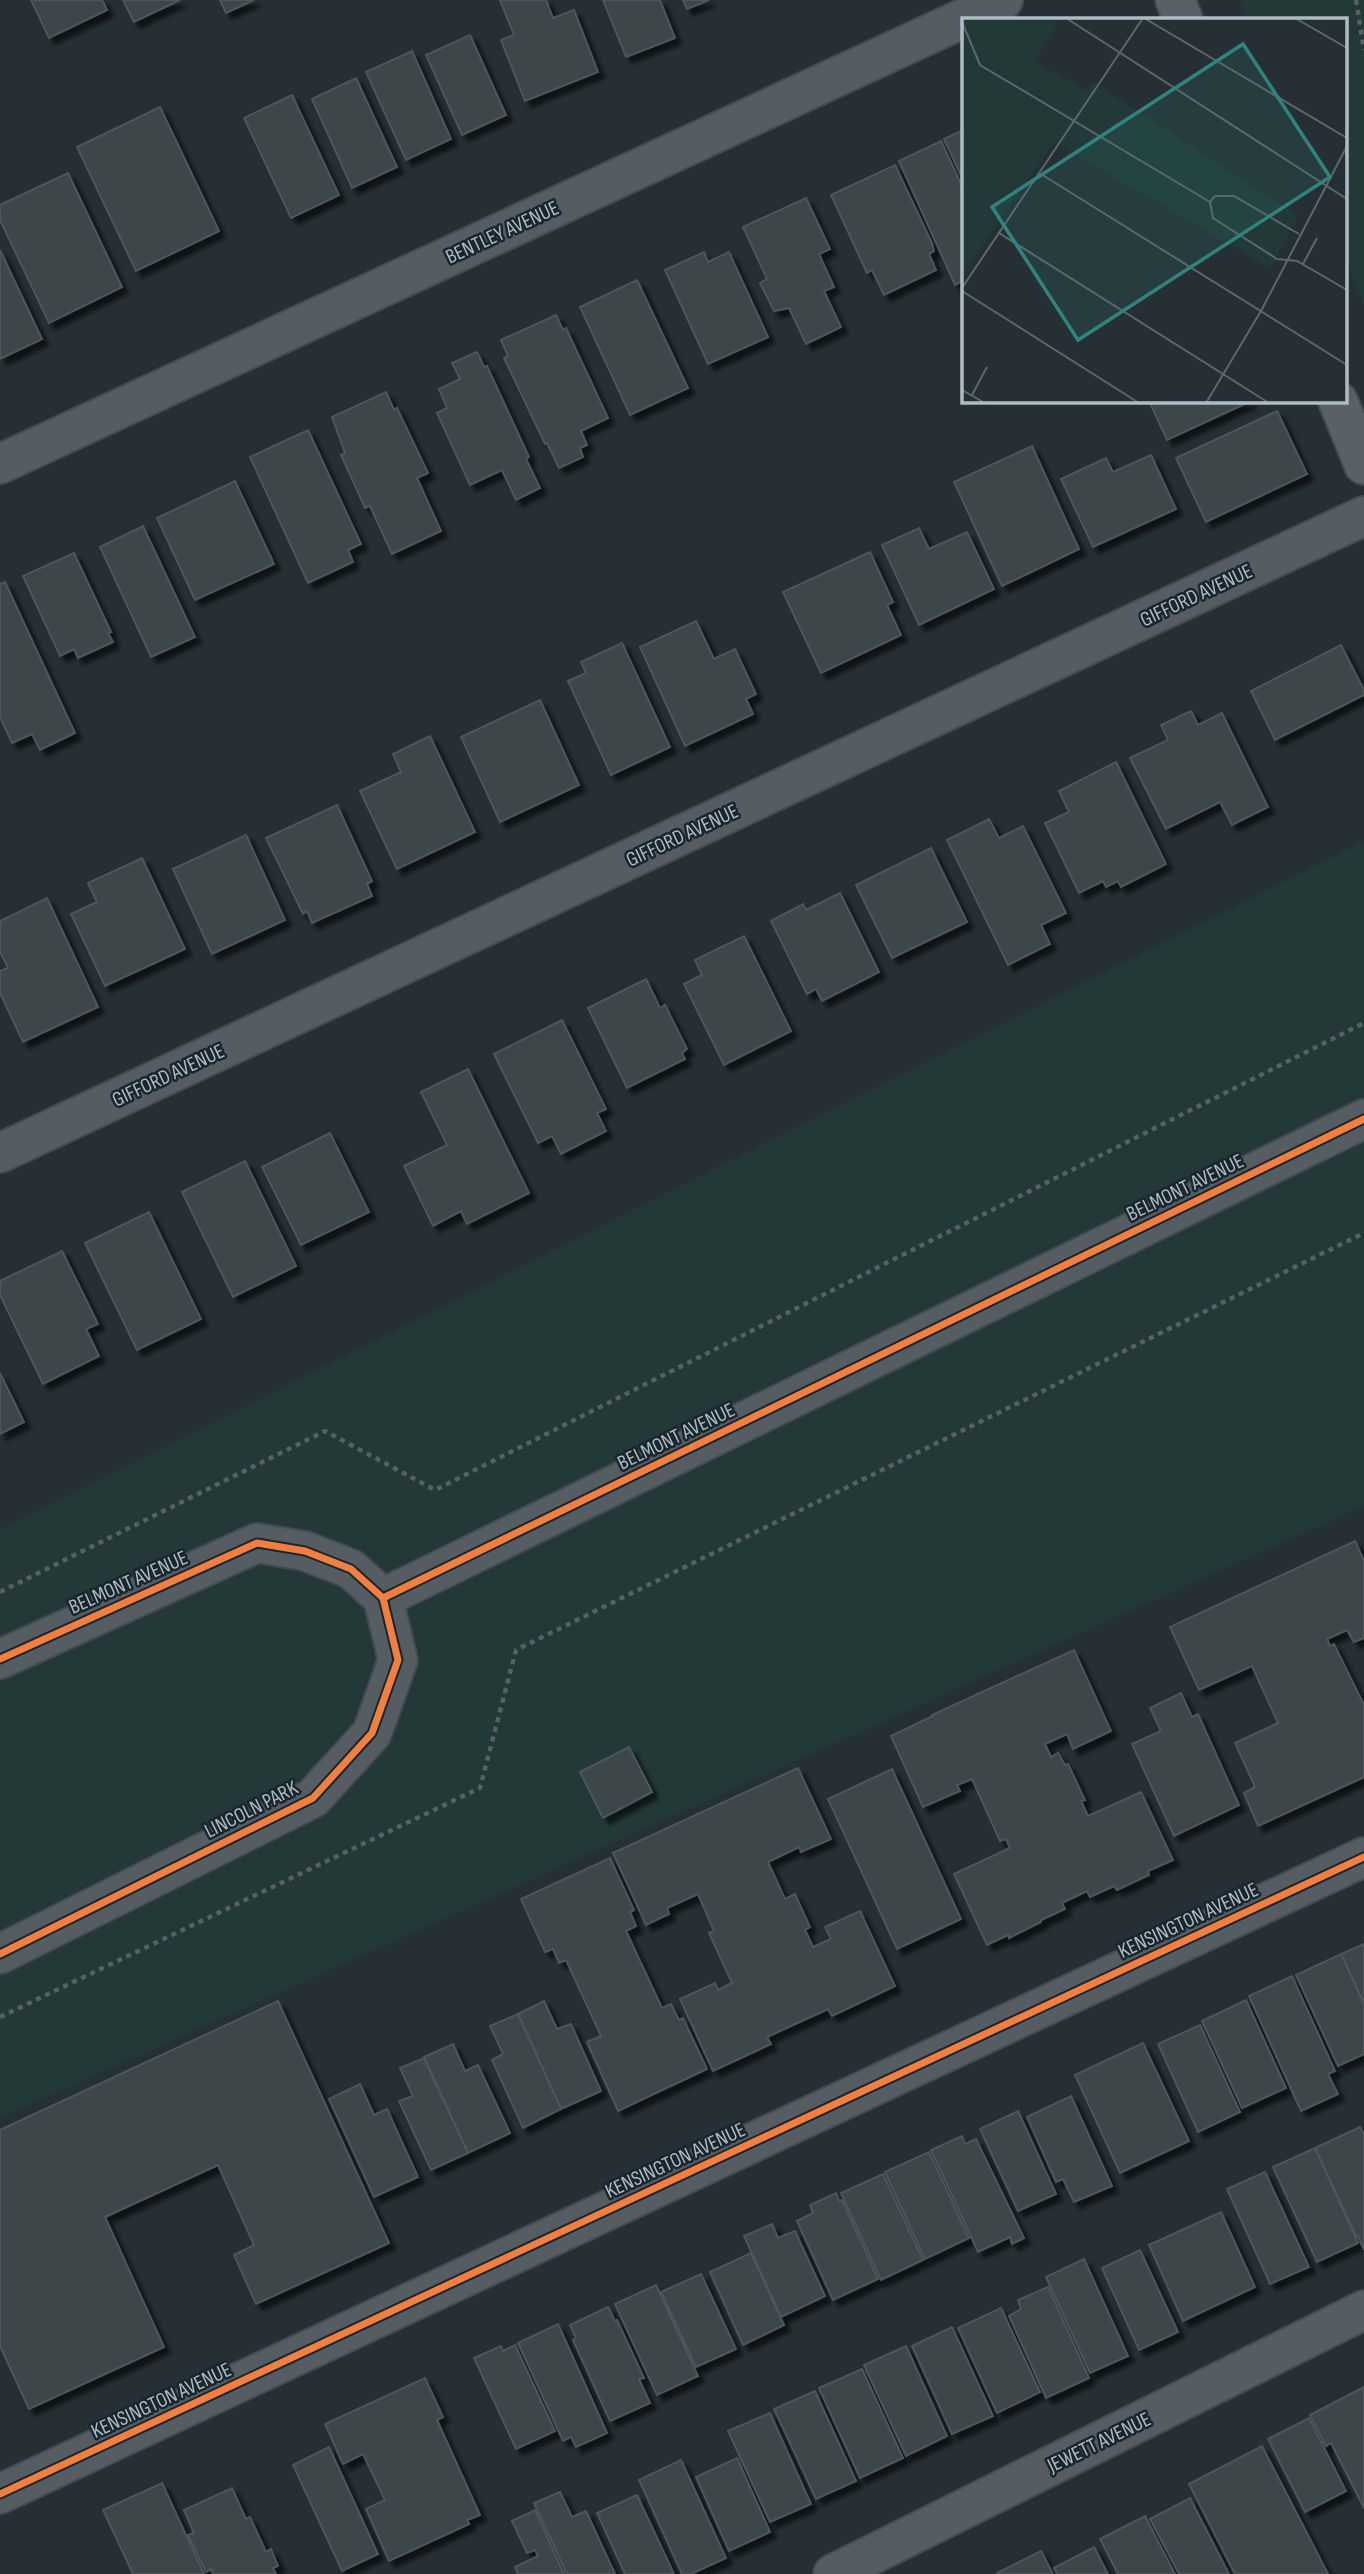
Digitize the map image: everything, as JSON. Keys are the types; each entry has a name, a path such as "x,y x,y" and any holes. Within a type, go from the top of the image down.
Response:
{"main road":[{"path":"1175,0 1183,18"},
{"path":"1338,402 1364,465"}],"street":[{"name":"BENTLEY AVENUE","path":"964,18 1003,0"},
{"name":"BENTLEY AVENUE","path":"0,464 962,19"},
{"name":"GIFFORD AVENUE","path":"0,1153 1364,516"},
{"name":"BELMONT AVENUE","path":"0,1659 257,1543 305,1551 351,1569 383,1598 1364,1119"},
{"name":"LINCOLN PARK","path":"0,1954 313,1798 372,1733 394,1672 398,1660 383,1598"},
{"name":"KENSINGTON AVENUE","path":"0,2494 1364,1857"},
{"name":"JEWETT AVENUE","path":"833,2574 1364,2310"}],"path":[{"path":"1356,0 1364,50"},
{"path":"0,1592 325,1431 435,1490 1364,1023"},
{"path":"0,2017 480,1788 516,1650 1364,1233"}],"green space":[{"path":"1239,0 1364,0 1364,305 1346,260 1346,18 1247,18"},
{"path":"1364,841 1364,1506 0,2118 0,1530"}],"building":[{"path":"31,0 102,0 107,10 49,38"},
{"path":"123,0 180,0 134,22"},
{"path":"220,0 254,0 226,13"},
{"path":"500,0 546,0 553,18 574,10 598,72 525,101 501,40 514,35"},
{"path":"603,0 660,0 675,38 626,57"},
{"path":"683,0 709,0 687,9"},
{"path":"470,35 506,115 462,135 426,55"},
{"path":"412,51 451,139 406,160 366,72"},
{"path":"356,78 397,167 352,188 312,99"},
{"path":"292,95 339,195 291,218 244,118"},
{"path":"160,107 219,231 136,271 77,147"},
{"path":"962,130 962,178 944,139"},
{"path":"941,141 962,186 962,282 955,285 899,161"},
{"path":"895,165 932,243 934,251 929,254 936,270 884,295 872,270 867,273 831,195"},
{"path":"68,173 122,287 49,323 0,220 0,205"},
{"path":"806,198 830,249 819,254 834,287 824,291 841,327 806,344 789,308 774,311 760,283 767,279 743,227"},
{"path":"0,250 42,339 0,359"},
{"path":"704,252 708,262 729,252 768,337 708,364 665,270"},
{"path":"637,280 688,388 630,415 580,307"},
{"path":"556,315 563,330 566,328 608,418 581,431 587,445 580,448 583,457 559,468 504,358 508,356 501,340"},
{"path":"477,352 484,367 487,366 529,457 526,459 540,488 516,500 502,470 470,485 437,413 447,408 439,389 460,379 452,363"},
{"path":"386,392 394,410 397,408 428,473 417,478 441,531 392,554 370,506 365,508 341,455 345,453 332,417"},
{"path":"1149,402 1249,402 1167,440"},
{"path":"1277,411 1307,474 1206,522 1176,458"},
{"path":"308,430 361,544 348,550 353,562 308,583 250,457"},
{"path":"1032,446 1079,549 1002,586 954,482"},
{"path":"1151,455 1176,509 1093,547 1061,479 1106,458 1113,472"},
{"path":"235,481 274,564 195,600 157,518"},
{"path":"143,526 195,637 151,657 100,547"},
{"path":"919,528 929,549 967,532 994,589 919,625 882,545"},
{"path":"870,552 893,602 887,605 901,635 821,673 783,592"},
{"path":"74,553 111,632 108,633 113,642 78,658 74,649 60,656 23,576"},
{"path":"5,582 75,733 40,750 32,734 12,743 0,717 0,584"},
{"path":"696,621 714,659 735,649 756,694 746,699 753,714 685,746 640,647"},
{"path":"622,643 670,747 611,775 568,681 586,673 581,662"},
{"path":"1341,645 1364,695 1275,740 1251,691"},
{"path":"540,700 579,785 500,822 461,737"},
{"path":"1191,711 1198,725 1222,713 1268,807 1232,825 1220,802 1166,829 1130,758 1168,740 1161,725"},
{"path":"430,736 475,832 397,869 360,791 401,772 393,754"},
{"path":"1116,762 1166,864 1121,887 1118,881 1106,887 1103,881 1079,893 1045,823 1069,812 1059,791"},
{"path":"337,805 372,881 367,884 372,896 312,923 307,911 303,914 266,838"},
{"path":"989,819 999,838 1023,826 1066,913 1041,925 1050,944 1008,965 947,840"},
{"path":"246,835 285,920 212,954 173,869"},
{"path":"931,848 967,922 892,958 856,885"},
{"path":"142,858 185,949 105,986 71,914 97,902 88,883"},
{"path":"840,893 879,972 822,1001 816,989 807,994 771,921 803,904 806,910"},
{"path":"47,898 98,1007 23,1042 0,993 0,971 8,968 0,952 0,921"},
{"path":"744,936 791,1031 724,1065 684,984 702,975 695,960"},
{"path":"646,979 660,1008 665,1005 687,1049 682,1053 685,1059 627,1088 588,1008"},
{"path":"562,1020 606,1109 597,1113 606,1131 561,1154 552,1136 538,1143 494,1054"},
{"path":"468,1069 529,1193 467,1224 461,1211 433,1226 404,1166 447,1145 421,1092"},
{"path":"330,1133 369,1212 301,1245 262,1167"},
{"path":"245,1161 296,1266 233,1297 182,1192"},
{"path":"149,1212 201,1319 137,1350 85,1243"},
{"path":"62,1251 98,1324 86,1329 99,1356 43,1384 0,1295 0,1281"},
{"path":"0,1373 24,1422 0,1434"},
{"path":"1355,1541 1364,1561 1364,1638 1354,1642 1347,1630 1327,1639 1330,1646 1334,1644 1364,1705 1364,1777 1258,1826 1244,1793 1255,1787 1235,1743 1278,1723 1252,1666 1199,1690 1170,1627"},
{"path":"1074,1650 1111,1731 1073,1749 1067,1734 1045,1744 1051,1757 1058,1753 1065,1765 1068,1764 1085,1800 1081,1801 1088,1816 1141,1792 1173,1860 1148,1871 1149,1875 1117,1890 1114,1886 1090,1897 1087,1891 1062,1903 1065,1909 1041,1922 1009,1938 1008,1935 987,1945 954,1874 1010,1848 1006,1839 1000,1841 972,1779 957,1785 960,1791 923,1807 891,1736"},
{"path":"1181,1693 1192,1717 1198,1714 1239,1805 1174,1836 1132,1744 1161,1731 1150,1708"},
{"path":"629,1747 652,1792 603,1818 580,1772"},
{"path":"798,1768 831,1839 801,1852 799,1847 768,1862 785,1899 795,1894 810,1927 805,1930 813,1947 831,1939 825,1927 860,1911 895,1986 832,2016 828,2009 767,2037 771,2044 713,2071 680,1999 715,1983 718,1990 732,1983 709,1933 714,1931 698,1894 667,1908 669,1914 646,1925 613,1853"},
{"path":"892,1769 961,1919 897,1949 828,1799"},
{"path":"610,1858 634,1910 630,1912 636,1926 626,1931 662,2008 671,2004 679,2020 683,2018 707,2069 618,2111 587,2042 601,2036 566,1960 559,1963 553,1949 545,1952 521,1899"},
{"path":"1364,1944 1364,2005 1341,1954"},
{"path":"1341,1954 1364,2004 1364,2054 1338,2066 1296,1975"},
{"path":"1292,1976 1335,2071 1328,2074 1338,2094 1301,2111 1249,1996"},
{"path":"1246,2000 1286,2088 1242,2108 1202,2021"},
{"path":"278,2001 389,2243 256,2304 234,2255 254,2245 218,2165 105,2217 164,2347 29,2409 0,2346 0,2130"},
{"path":"544,2001 557,2029 571,2024 601,2091 561,2109 518,2014"},
{"path":"518,2014 561,2109 523,2128 492,2060 503,2054 490,2026"},
{"path":"1200,2025 1240,2112 1198,2132 1158,2044"},
{"path":"1143,2043 1189,2141 1120,2173 1075,2075"},
{"path":"453,2044 465,2071 478,2065 510,2133 468,2153 424,2057"},
{"path":"424,2058 468,2153 431,2170 399,2101 413,2096 400,2068"},
{"path":"360,2084 374,2115 387,2109 418,2177 374,2197 329,2099"},
{"path":"1071,2096 1112,2186 1074,2202 1063,2179 1056,2182 1027,2117"},
{"path":"1018,2111 1056,2194 1018,2211 980,2129"},
{"path":"1360,2127 1364,2135 1364,2250 1315,2148"},
{"path":"962,2136 965,2144 976,2139 1024,2238 1012,2244 1010,2237 978,2252 931,2150"},
{"path":"1315,2148 1358,2243 1317,2262 1273,2167"},
{"path":"929,2152 969,2238 925,2259 885,2172"},
{"path":"1265,2172 1309,2267 1270,2284 1227,2189"},
{"path":"883,2174 923,2260 881,2280 841,2193"},
{"path":"836,2193 839,2201 842,2200 878,2279 833,2300 797,2221 813,2213 810,2205"},
{"path":"1221,2212 1255,2287 1183,2321 1149,2245"},
{"path":"772,2224 778,2238 795,2231 825,2296 781,2317 744,2236"},
{"path":"1140,2250 1178,2332 1139,2350 1102,2268"},
{"path":"751,2253 784,2325 743,2345 710,2272"},
{"path":"1084,2259 1128,2356 1090,2373 1046,2277"},
{"path":"701,2274 736,2349 696,2367 661,2292"},
{"path":"656,2285 698,2376 657,2395 615,2304"},
{"path":"1048,2287 1089,2378 1046,2398 1009,2316 1021,2309 1018,2300"},
{"path":"608,2307 615,2321 617,2320 644,2378 639,2379 650,2403 610,2421 573,2340 576,2338 570,2325"},
{"path":"1001,2308 1040,2392 997,2413 958,2328"},
{"path":"558,2324 607,2433 576,2447 571,2437 563,2441 518,2343"},
{"path":"952,2327 993,2416 952,2434 912,2346"},
{"path":"515,2345 555,2431 516,2449 474,2358 501,2346 503,2351"},
{"path":"906,2346 947,2436 906,2456 864,2365"},
{"path":"862,2369 903,2458 860,2478 819,2388"},
{"path":"425,2378 443,2417 437,2420 480,2515 467,2520 469,2524 389,2561 366,2509 385,2500 363,2454 343,2464 325,2424"},
{"path":"1364,2387 1364,2508 1331,2443 1326,2446 1310,2415"},
{"path":"815,2391 856,2481 816,2499 774,2409"},
{"path":"770,2413 811,2504 770,2522 728,2431"},
{"path":"1309,2418 1346,2491 1305,2512 1268,2439"},
{"path":"1262,2446 1328,2574 1235,2574 1189,2484"},
{"path":"329,2447 378,2554 342,2571 293,2465"},
{"path":"737,2458 770,2532 729,2551 696,2477"},
{"path":"681,2460 726,2558 691,2574 682,2574 639,2480"},
{"path":"162,2483 204,2574 133,2574 103,2510"},
{"path":"232,2488 246,2519 250,2517 266,2552 271,2549 278,2566 273,2568 276,2574 213,2574 211,2569 206,2572 188,2535 194,2533 184,2510"},
{"path":"560,2492 572,2517 586,2511 615,2574 567,2574 534,2503"},
{"path":"637,2495 674,2574 625,2574 597,2513"},
{"path":"1190,2498 1229,2574 1179,2574 1150,2519"},
{"path":"535,2510 564,2574 518,2574 515,2567 538,2556 535,2550 527,2553 512,2521"},
{"path":"1145,2516 1175,2574 1118,2574 1100,2539"},
{"path":"1094,2547 1108,2574 1057,2574 1054,2568"},
{"path":"1041,2551 1053,2574 997,2573"}],"cycle path":[{"path":"383,1598 1364,1119"},
{"path":"0,1659 257,1543 305,1551 351,1569 383,1598"},
{"path":"0,1954 313,1798 372,1733 398,1660 383,1598"},
{"path":"0,2494 1364,1857"}]}
